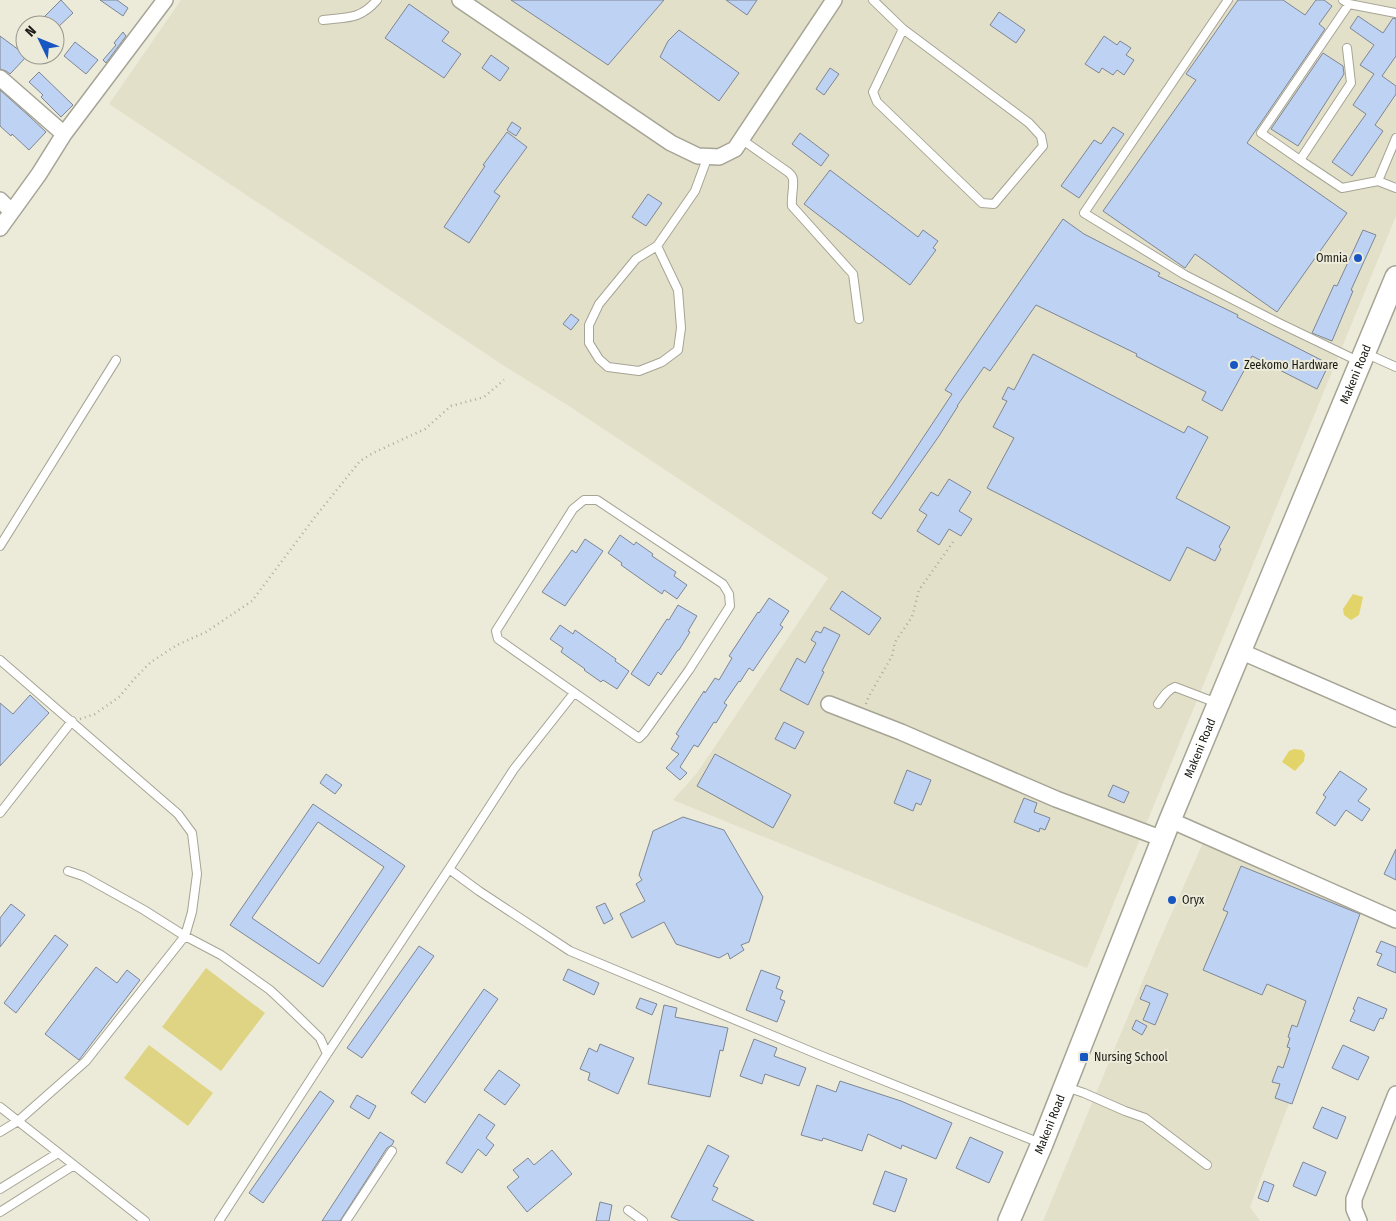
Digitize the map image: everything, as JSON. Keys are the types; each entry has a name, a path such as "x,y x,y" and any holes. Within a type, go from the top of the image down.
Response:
{"main road":[{"name":"Makeni Road","path":"1009,1221 1042,1144 1166,829 1396,278"}],"street":[{"path":"0,228 39,174 64,134 165,0"},
{"path":"460,0 671,143 698,156 718,157 735,149 834,0"},
{"path":"0,78 64,134"},
{"path":"0,200 11,211"},
{"path":"1240,651 1396,719"},
{"path":"829,704 1056,799 1166,829 1396,920"},
{"path":"1359,1221 1354,1209 1354,1199 1396,1094"}],"lane":[{"path":"323,20 360,15 377,0"},
{"path":"873,0 903,29 1029,123 1041,136 1043,146 994,204 982,203 877,102 873,92 903,29"},
{"path":"1228,0 1084,213 1185,275 1277,322 1363,358 1396,367"},
{"path":"1396,13 1346,2 1261,133 1342,188 1378,181 1396,188"},
{"path":"1300,160 1351,83 1348,48"},
{"path":"1378,181 1396,138"},
{"path":"741,140 792,176 792,206 853,274 859,319"},
{"path":"657,246 678,290 681,328 678,350 662,362 639,371 608,367 599,359 589,342 589,325 599,304 636,259 657,246 695,191 708,156"},
{"path":"0,546 116,360"},
{"path":"584,500 597,500 723,584 729,594 730,606 689,670 639,738 574,692 498,639 496,631 574,509 584,500"},
{"path":"0,660 178,814 192,833 197,874 192,912 185,936 86,1061 18,1122 0,1132"},
{"path":"1158,704 1170,688 1175,687 1219,703"},
{"path":"219,1221 514,769 574,692"},
{"path":"0,813 72,721"},
{"path":"449,869 570,951 817,1054 1042,1144"},
{"path":"68,871 83,876 221,955 270,990 320,1038 327,1054"},
{"path":"1064,1086 1084,1092 1145,1118 1207,1165"},
{"path":"0,1107 145,1221"},
{"path":"346,1221 392,1151"},
{"path":"0,1189 58,1153"},
{"path":"0,1212 74,1165"},
{"path":"628,1210 643,1221"}],"path":[{"path":"72,721 95,714 119,697 151,662 177,645 206,632 252,601 360,461 425,429 452,406 484,397 504,380"},
{"path":"862,717 869,696 892,656 895,642 912,617 919,590 953,542"}],"shaded area":[{"path":"181,0 1396,0 1396,216 1087,968 673,800 697,773 828,578 109,104"},
{"path":"1353,594 1363,597 1359,615 1351,620 1344,615 1343,609"},
{"path":"1294,749 1302,750 1305,754 1304,761 1295,771 1282,762 1289,751"},
{"path":"1206,836 1362,909 1250,1207 1260,1221 1043,1221 1158,944"},
{"path":"206,968 265,1013 221,1071 162,1027"},
{"path":"149,1045 213,1093 188,1126 124,1078"}],"building":[{"path":"61,0 73,13 65,20 65,15 46,15"},
{"path":"100,0 117,0 128,8 123,16"},
{"path":"511,0 664,0 608,65"},
{"path":"726,0 757,0 747,15"},
{"path":"1238,0 1283,0 1305,15 1316,0 1324,0 1332,6 1319,24 1325,29 1247,143 1347,213 1277,312 1195,254 1185,268 1103,211 1196,80 1186,74"},
{"path":"409,4 449,32 442,41 461,54 444,78 385,38"},
{"path":"999,12 1025,30 1016,43 990,25"},
{"path":"1358,16 1383,33 1393,18 1396,19 1396,56 1382,76 1396,86 1396,94 1375,125 1383,131 1352,176 1332,162 1366,114 1353,105 1374,74 1360,65 1374,45 1350,28"},
{"path":"679,30 739,73 719,101 660,57 668,41"},
{"path":"123,32 126,36 106,63 103,60 116,45 114,43"},
{"path":"0,36 15,47 15,65 18,65 10,74 0,69"},
{"path":"1104,36 1117,45 1120,41 1131,48 1126,55 1134,60 1124,75 1117,70 1113,75 1102,68 1099,73 1085,64"},
{"path":"75,42 98,60 86,74 65,57"},
{"path":"1323,53 1343,66 1344,74 1298,146 1271,129"},
{"path":"491,55 509,68 500,81 482,68"},
{"path":"830,68 839,74 824,95 816,89"},
{"path":"39,72 73,105 61,117 41,97 43,95 29,82"},
{"path":"0,90 46,132 29,150 0,126"},
{"path":"512,122 521,128 516,136 507,130"},
{"path":"1113,127 1124,134 1079,198 1061,186 1094,140 1101,144"},
{"path":"507,132 527,147 494,192 500,196 469,243 444,227 485,166 483,165"},
{"path":"800,133 829,155 821,166 792,144"},
{"path":"830,170 918,237 923,230 938,241 933,248 936,250 910,285 804,204"},
{"path":"648,194 662,203 646,226 632,217"},
{"path":"1063,219 1084,234 1160,273 1158,276 1238,315 1237,317 1329,364 1317,389 1252,356 1222,411 1202,400 1206,392 1136,356 1137,354 1036,305 990,371 984,367 881,519 872,513 952,394 945,390"},
{"path":"1363,230 1376,235 1351,290 1353,291 1332,341 1312,333 1334,285 1337,286"},
{"path":"571,314 579,320 571,330 563,324"},
{"path":"1033,354 1184,433 1188,426 1208,437 1176,498 1230,527 1219,547 1221,549 1215,561 1187,547 1170,581 987,488 1014,438 993,427 1007,401 1002,399 1008,387 1014,390"},
{"path":"949,479 971,492 959,511 972,519 961,536 949,529 939,545 917,531 927,515 919,510 931,492 938,496"},
{"path":"620,535 634,545 636,542 653,554 652,556 676,572 674,576 687,585 677,599 664,590 662,594 621,565 622,563 608,553"},
{"path":"585,539 603,551 565,606 542,592 572,550 576,553"},
{"path":"842,591 881,618 869,635 830,609"},
{"path":"769,598 789,611 780,625 783,627 753,671 749,668 739,681 724,703 727,705 716,723 714,722 698,747 694,745 680,767 687,773 680,780 666,768 679,754 671,749 679,736 676,734 704,691 705,693 715,678 719,680 732,658 729,656"},
{"path":"678,605 697,616 679,650 661,675 658,672 649,686 631,674"},
{"path":"560,625 573,634 575,630 616,659 615,661 629,671 617,689 603,680 601,682 561,652 563,648 550,639"},
{"path":"824,627 840,635 808,705 780,690 797,658 805,663 816,643 811,640 816,631 821,633"},
{"path":"30,695 49,713 0,766 0,703 13,714"},
{"path":"784,722 804,732 795,749 775,739"},
{"path":"715,754 791,795 773,828 697,786"},
{"path":"907,770 931,780 921,805 916,803 913,811 894,803"},
{"path":"1340,771 1367,789 1358,801 1370,809 1362,821 1346,810 1335,826 1316,813 1326,797 1323,795"},
{"path":"326,774 342,785 335,794 320,783"},
{"path":"1113,785 1129,792 1124,803 1108,796"},
{"path":"1024,798 1037,803 1034,812 1050,818 1045,830 1040,828 1039,832 1014,822"},
{"path":"313,804 405,866 323,987 230,925","holes":["318,822 384,867 319,964 252,918"]},
{"path":"683,817 724,830 763,897 749,942 741,945 744,950 730,959 728,953 719,958 676,944 664,922 632,938 620,914 645,901 636,884 642,880 639,875 653,831"},
{"path":"1396,849 1396,880 1384,874"},
{"path":"1241,866 1360,914 1292,1104 1275,1098 1280,1084 1272,1082 1278,1066 1283,1068 1290,1048 1287,1047 1292,1025 1297,1027 1306,1001 1267,984 1262,995 1203,970 1228,912 1223,910"},
{"path":"605,903 613,919 604,924 596,907"},
{"path":"11,904 25,915 0,947 0,918"},
{"path":"55,935 68,945 16,1013 4,1003"},
{"path":"1381,941 1396,947 1396,973 1377,965 1382,954 1376,952"},
{"path":"419,946 434,956 362,1058 347,1048"},
{"path":"96,967 117,983 127,970 140,980 79,1060 45,1034"},
{"path":"568,969 599,983 594,995 563,980"},
{"path":"761,970 780,977 776,988 783,991 780,999 785,1001 777,1022 746,1010"},
{"path":"1146,985 1168,994 1155,1025 1143,1020 1150,1003 1140,999"},
{"path":"484,989 498,999 425,1103 411,1093"},
{"path":"1358,997 1387,1009 1383,1019 1380,1018 1374,1031 1350,1021"},
{"path":"640,998 657,1004 652,1015 636,1008"},
{"path":"664,1005 677,1008 675,1017 728,1028 723,1051 720,1050 710,1097 648,1084"},
{"path":"1136,1020 1147,1026 1142,1035 1132,1029"},
{"path":"754,1039 777,1048 774,1056 806,1068 799,1086 765,1074 762,1084 740,1076"},
{"path":"600,1044 634,1058 618,1094 588,1080 590,1073 580,1069 589,1048 597,1052"},
{"path":"1343,1045 1369,1057 1358,1080 1332,1068"},
{"path":"499,1070 520,1085 505,1105 484,1090"},
{"path":"840,1081 901,1101 952,1123 936,1159 902,1145 901,1149 868,1134 862,1151 823,1138 822,1141 801,1135 817,1085 836,1092"},
{"path":"320,1091 334,1101 263,1203 249,1193"},
{"path":"357,1095 376,1106 369,1119 350,1107"},
{"path":"1322,1107 1346,1117 1337,1139 1313,1128"},
{"path":"479,1114 495,1125 486,1138 494,1145 486,1156 478,1149 462,1173 446,1163"},
{"path":"380,1132 394,1141 392,1145 387,1148 340,1221 322,1221"},
{"path":"970,1137 1003,1152 989,1183 956,1168"},
{"path":"708,1145 729,1156 713,1186 718,1188 712,1200 754,1221 680,1221 671,1217"},
{"path":"552,1150 572,1174 527,1212 507,1187 519,1177 513,1170 528,1158 534,1165"},
{"path":"1303,1162 1326,1172 1316,1196 1293,1186"},
{"path":"885,1171 907,1179 895,1212 873,1204"},
{"path":"1264,1181 1274,1185 1268,1202 1258,1198"},
{"path":"600,1202 612,1205 609,1221 596,1221"}],"place":[{"name":"Omnia","path":"1358,258"},
{"name":"Zeekomo Hardware","path":"1234,365"},
{"name":"Oryx","path":"1172,900"},
{"name":"Nursing School","path":"1084,1057"}]}
